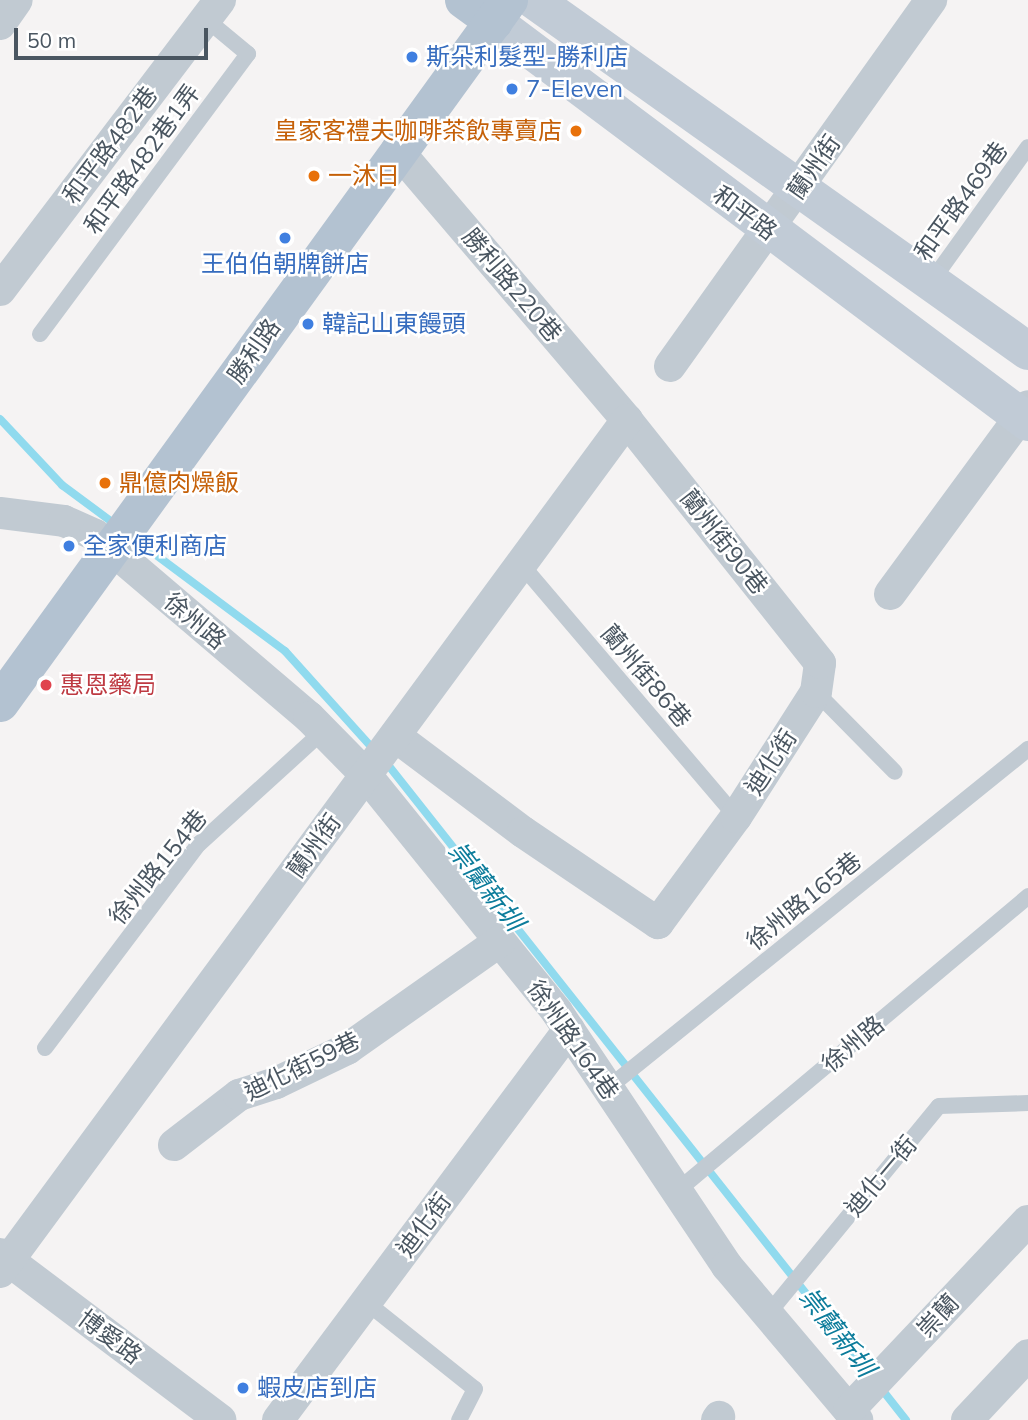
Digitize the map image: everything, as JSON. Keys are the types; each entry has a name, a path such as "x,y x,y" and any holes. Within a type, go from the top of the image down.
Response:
{"main road":[{"name":"和平路","path":"464,0 501,11"},
{"name":"勝利路","path":"0,703 397,150 501,11"}],"street":[{"path":"534,0 800,186 1028,351"},
{"name":"蘭州街","path":"670,366 931,0"},
{"name":"和平路482巷","path":"0,290 213,10"},
{"name":"和平路","path":"501,11 768,231 1026,415"},
{"name":"勝利路220巷","path":"397,150 627,420"},
{"path":"890,594 1026,415"},
{"name":"蘭州街","path":"3,1262 627,420"},
{"name":"蘭州街90巷","path":"627,420 818,678"},
{"name":"徐州路","path":"0,513 64,522 95,535 121,538 323,731 380,756 523,832 658,923"},
{"name":"迪化街","path":"658,923 736,817 818,678"},
{"name":"徐州路164巷","path":"380,756 500,941 614,1083 686,1183 727,1266 777,1302 864,1399"},
{"name":"迪化街59巷","path":"174,1145 239,1095 276,1083 347,1049 500,941"},
{"name":"迪化街","path":"278,1420 569,1030"},
{"name":"崇蘭","path":"864,1399 1028,1221"},
{"name":"博愛路","path":"3,1262 220,1420"},
{"path":"967,1420 1028,1355"}],"lane":[{"name":"和平路482巷1弄","path":"40,334 248,54 213,10"},
{"name":"和平路469巷","path":"931,282 1028,147"},
{"name":"蘭州街86巷","path":"521,564 736,817"},
{"path":"818,678 895,772"},
{"name":"徐州路154巷","path":"45,1048 200,844 323,731"},
{"name":"徐州路165巷","path":"614,1083 1028,749"},
{"name":"徐州路","path":"686,1183 1028,896"},
{"name":"迪化一街","path":"777,1302 939,1106 1028,1103"},
{"path":"366,1302 475,1390 459,1420"}],"waterway":[{"name":"崇蘭新圳","path":"0,419 62,485 116,525"},
{"name":"崇蘭新圳","path":"132,537 285,651 376,752"},
{"name":"崇蘭新圳","path":"385,761 872,1377"},
{"name":"崇蘭新圳","path":"880,1387 906,1420"}],"place":[{"name":"斯朵利髮型-勝利店","path":"412,57"},
{"name":"7-Eleven","path":"512,89"},
{"name":"皇家客禮夫咖啡茶飲專賣店","path":"576,131"},
{"name":"一沐日","path":"314,176"},
{"name":"王伯伯朝牌餅店","path":"285,238"},
{"name":"韓記山東饅頭","path":"308,324"},
{"name":"鼎億肉燥飯","path":"105,483"},
{"name":"全家便利商店","path":"69,546"},
{"name":"惠恩藥局","path":"46,685"},
{"name":"蝦皮店到店","path":"243,1388"}]}
